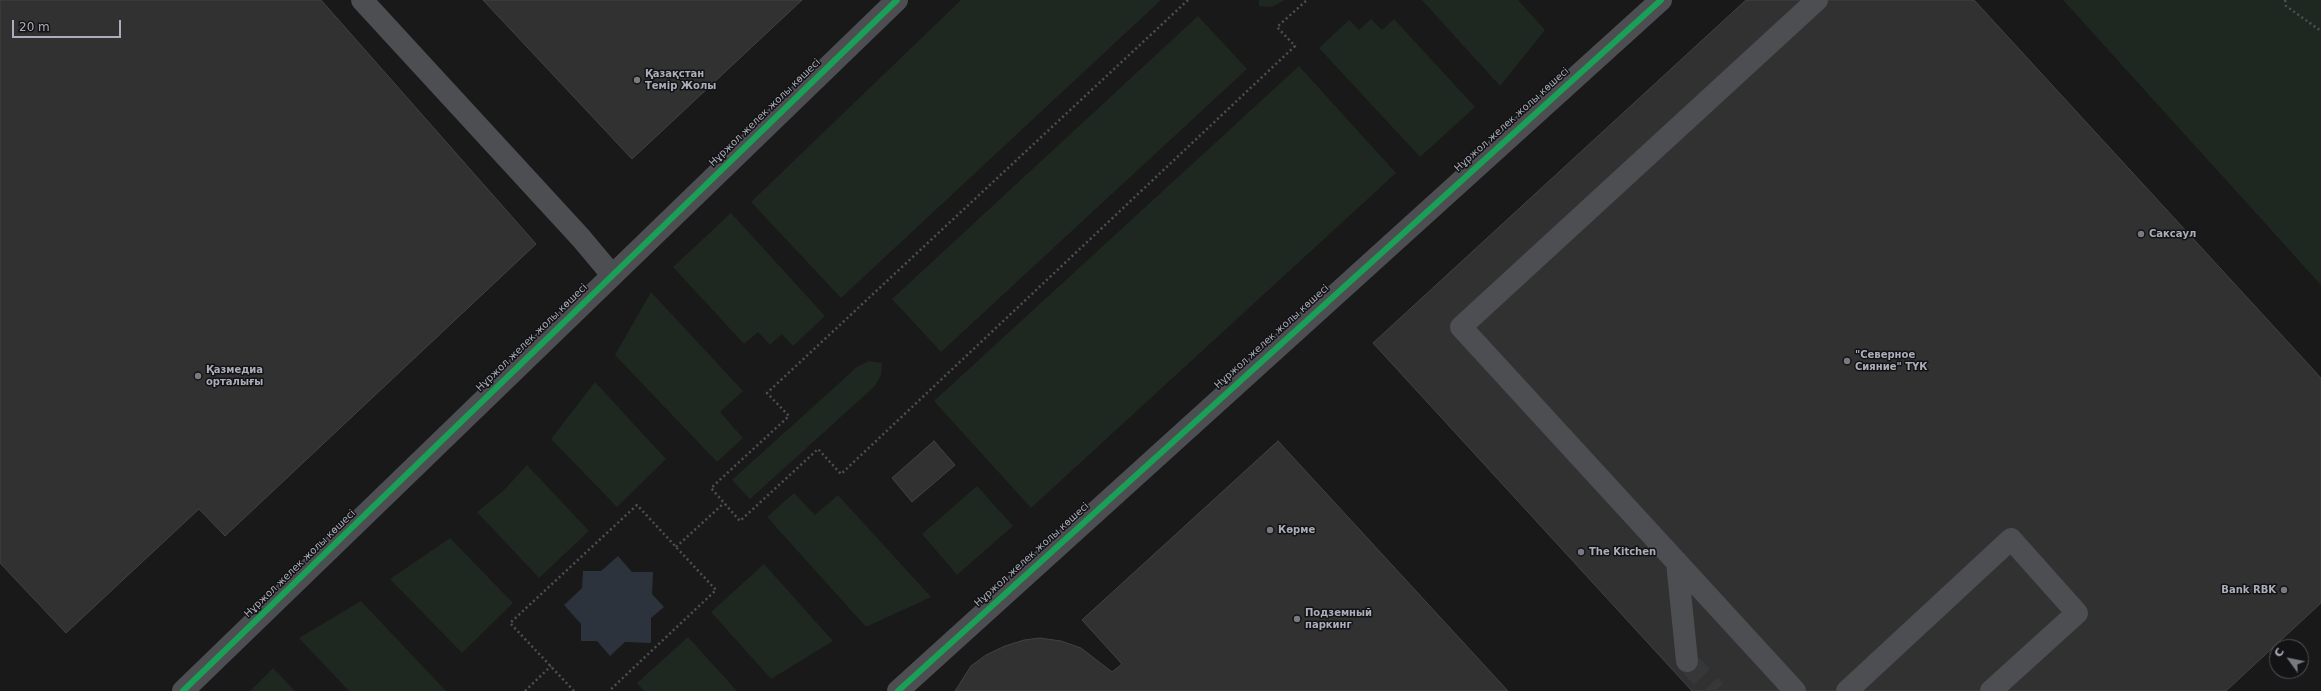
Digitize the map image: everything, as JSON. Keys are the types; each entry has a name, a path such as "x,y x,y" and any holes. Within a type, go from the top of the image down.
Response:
{"street":[{"path":"362,0 581,238 612,275"},
{"name":"Нұржол желек жолы көшесі","path":"183,691 897,0"},
{"name":"Нұржол желек жолы көшесі","path":"898,691 1661,0"},
{"path":"1795,691 1461,327 1817,0"},
{"path":"1847,691 2011,539 2076,612 1991,691"},
{"path":"1677,562 1687,661"}],"path":[{"path":"1188,0 767,393 789,416 711,488 740,520 818,449 841,474 1295,46 1277,27 1307,0"},
{"path":"2285,0 2286,6 2321,31"},
{"path":"676,547 724,503"},
{"path":"574,691 510,623 637,504 716,590 609,691"},
{"path":"525,691 551,666"}],"shaded area":[{"path":"961,0 1161,0 841,298 751,202"},
{"path":"1259,0 1285,0 1272,7 1259,6"},
{"path":"1422,0 1518,0 1545,30 1500,86"},
{"path":"2063,0 2321,0 2321,285"},
{"path":"1198,16 1247,69 941,352 892,299"},
{"path":"1371,19 1382,30 1394,19 1475,107 1420,157 1319,48 1349,20 1359,30"},
{"path":"1299,66 1396,173 1031,508 934,401"},
{"path":"731,213 825,316 793,346 782,334 770,345 758,332 744,344 673,267"},
{"path":"651,292 743,391 720,412 743,438 717,462 615,355"},
{"path":"869,361 882,363 881,375 875,386 750,499 732,480 857,367"},
{"path":"595,382 666,459 617,507 551,439"},
{"path":"527,465 589,531 539,578 477,512 504,490"},
{"path":"977,486 1013,526 957,575 922,534"},
{"path":"794,493 815,515 838,495 931,597 866,627 767,517"},
{"path":"450,538 513,603 462,653 390,579"},
{"path":"618,556 632,572 653,572 652,594 664,607 651,618 651,643 625,642 610,656 597,641 581,641 581,624 564,605 582,588 583,571 601,571"},
{"path":"764,564 833,641 771,679 711,612"},
{"path":"361,601 446,691 349,691 299,638"},
{"path":"688,637 737,691 644,691 637,683"},
{"path":"273,668 295,691 250,691"}],"building":[{"name":"Қазмедиа орталығы","path":"0,0 321,0 536,244 225,536 199,509 66,633 0,563"},
{"name":"Қазақстан Темір Жолы","path":"483,0 802,0 632,159"},
{"name":"\"Северное Cияние\" ТҮК","path":"1746,0 1974,0 2321,378 2321,603 2282,639 2269,639 2269,651 2226,691 1692,691 1373,343"},
{"path":"934,441 955,465 912,502 892,478"},
{"name":"Көрме","path":"1278,441 1508,691 955,691 971,666 986,655 1005,646 1024,640 1040,638 1061,641 1081,648 1112,672 1122,664 1082,620"}],"tunnel":[{"path":"1687,661 1715,691"}],"cycle path":[{"path":"183,691 897,0"},
{"path":"898,691 1661,0"}],"place":[{"name":"Қазақстан Темір Жолы","path":"637,80"},
{"name":"Саксаул","path":"2141,234"},
{"name":"\"Северное Cияние\" ТҮК","path":"1847,361"},
{"name":"Қазмедиа орталығы","path":"198,376"},
{"name":"Көрме","path":"1270,530"},
{"name":"The Kitchen","path":"1581,552"},
{"name":"Bank RBK","path":"2284,590"},
{"name":"Подземный паркинг","path":"1297,619"}]}
